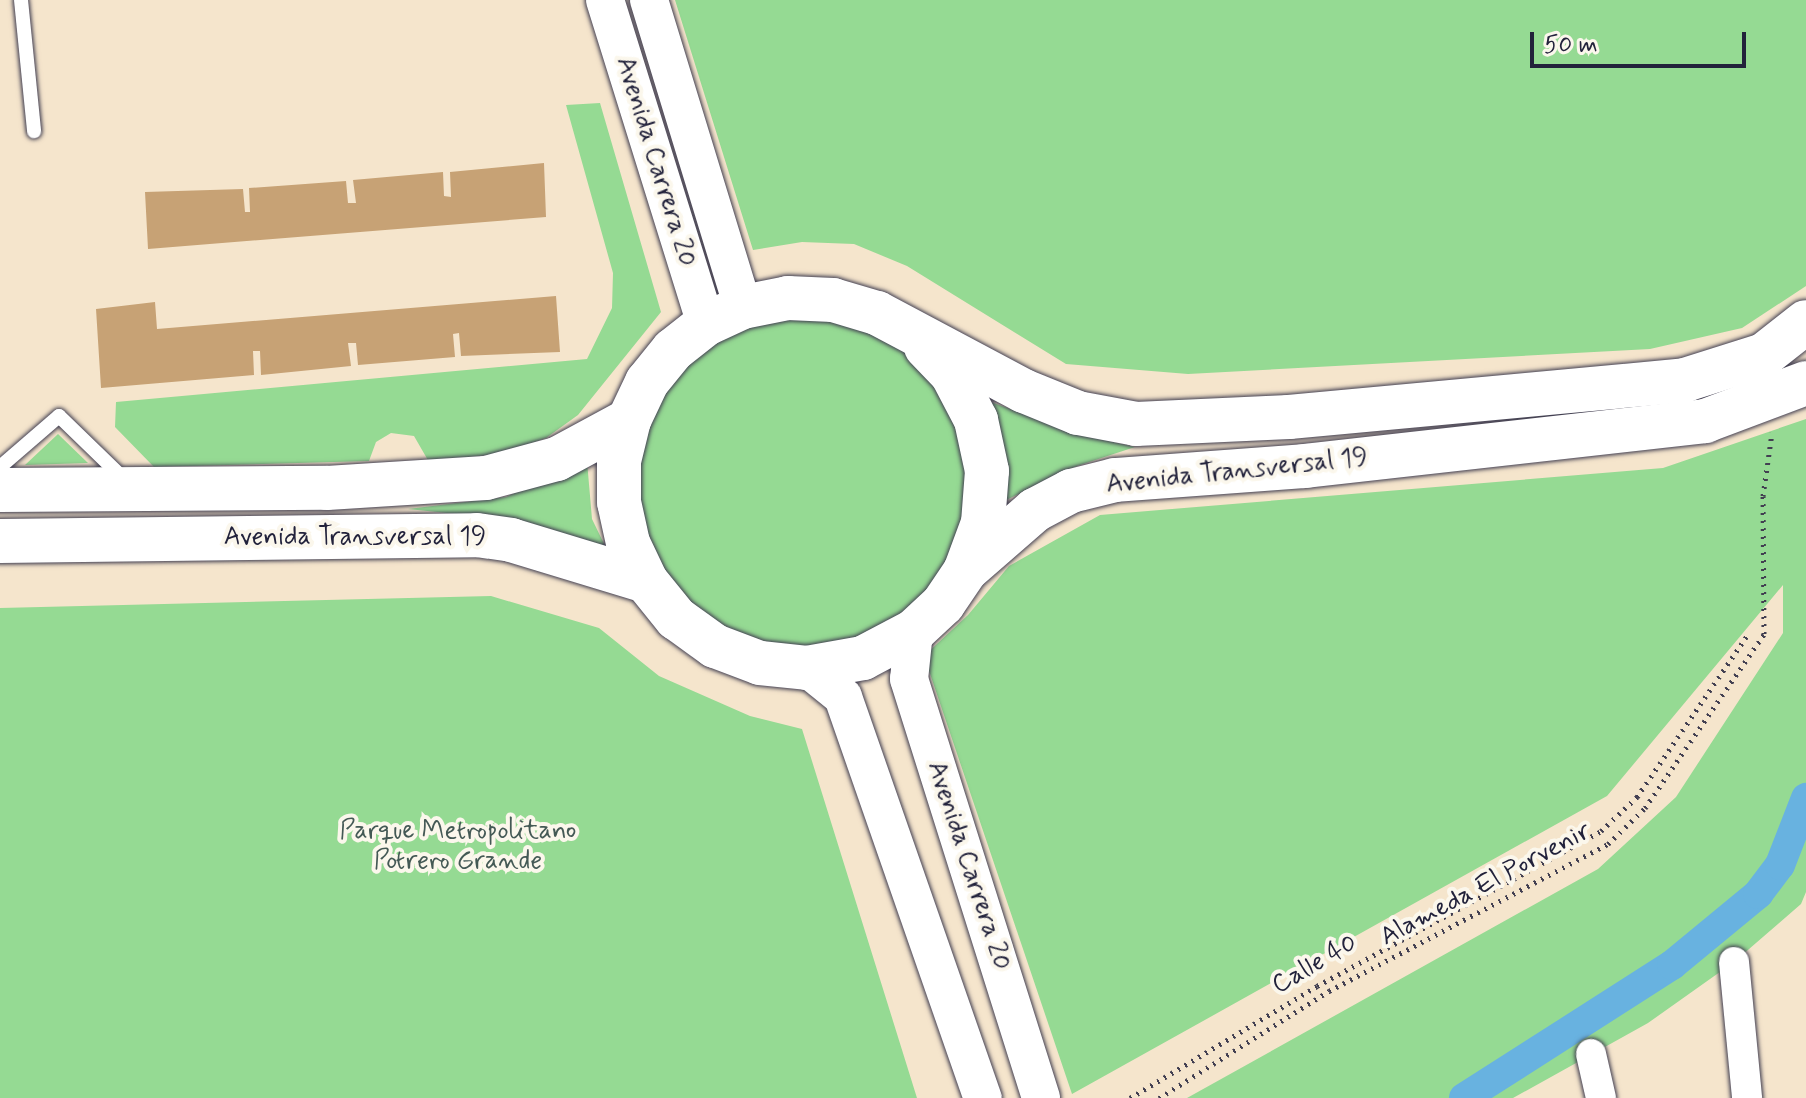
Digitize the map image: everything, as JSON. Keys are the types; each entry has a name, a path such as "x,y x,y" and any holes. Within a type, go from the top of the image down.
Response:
{"main road":[{"name":"Avenida Transversal 19","path":"0,490 138,492 486,478 557,459 629,420 647,382 673,350 724,316 788,298 833,300 877,313 1024,391 1078,413 1136,424 1289,417 1685,380 1764,355 1806,322"},
{"path":"916,336 952,374 976,420 987,471 983,523 965,571"},
{"name":"Avenida Transversal 19","path":"0,541 477,535 547,547 646,581 676,618 715,646 760,663 807,668 863,658 914,631 943,604 965,571 1035,510 1071,491 1115,480 1305,466 1705,421 1803,385"},
{"path":"629,420 619,461 619,502 628,543 646,581"}],"street":[{"name":"Avenida Carrera 20","path":"605,0 724,316"},
{"name":"Avenida Carrera 20","path":"649,0 724,316"},
{"name":"Avenida Carrera 20","path":"914,631 909,679 1041,1098"},
{"path":"807,668 843,697 983,1098"},
{"path":"1734,962 1747,1098"},
{"path":"1591,1054 1601,1098"}],"lane":[{"path":"21,0 34,131"},
{"path":"0,467 59,416 138,492"}],"path":[{"name":"Alameda El Porvenir","path":"1159,1098 1329,991 1608,844 1645,808 1764,634 1767,442 1803,385"},
{"name":"Calle 40","path":"1130,1098 1317,986 1601,831 1637,797 1749,633"}],"green space":[{"path":"675,0 1806,0 1806,286 1742,328 1650,349 1188,374 1066,364 907,266 854,244 802,242 753,250"},
{"path":"600,103 661,312 578,415 546,438 505,453 429,462 414,436 391,433 376,442 369,461 154,467 115,427 116,402 587,359 612,308 613,273 566,105"},
{"path":"803,316 835,320 866,329 895,344 920,365 941,390 956,419 965,450 969,482 965,514 956,545 941,574 920,599 895,620 866,635 835,644 803,648 771,644 740,635 711,620 686,599 665,574 650,545 641,514 637,482 641,450 650,419 665,390 686,365 711,344 740,329 771,320"},
{"path":"988,401 1083,435 1135,447 1077,466 1000,503"},
{"path":"1806,419 1806,892 1801,904 1734,962 1648,1023 1513,1098 1187,1098 1598,869 1676,797 1783,633 1783,585 1607,796 1072,1094 924,656 968,615 1009,566 1100,515 1663,468"},
{"path":"58,434 88,463 25,465"},
{"path":"587,461 592,519 607,550 514,520 408,509 506,497"},
{"name":"Parque Metropolitano Potrero Grande","path":"491,596 599,628 659,676 750,716 802,729 917,1098 0,1098 0,608"}],"building":[{"path":"544,163 546,217 148,249 145,192 243,189 245,212 250,212 249,188 346,181 348,203 356,203 353,180 443,172 444,196 451,197 450,172"},
{"path":"556,296 560,352 461,356 459,333 453,334 455,357 358,365 356,343 348,343 351,366 261,375 260,351 253,351 254,375 101,388 96,309 155,302 157,329"}],"waterway":[{"path":"1464,1098 1672,965 1758,894 1780,865 1806,798"}]}
